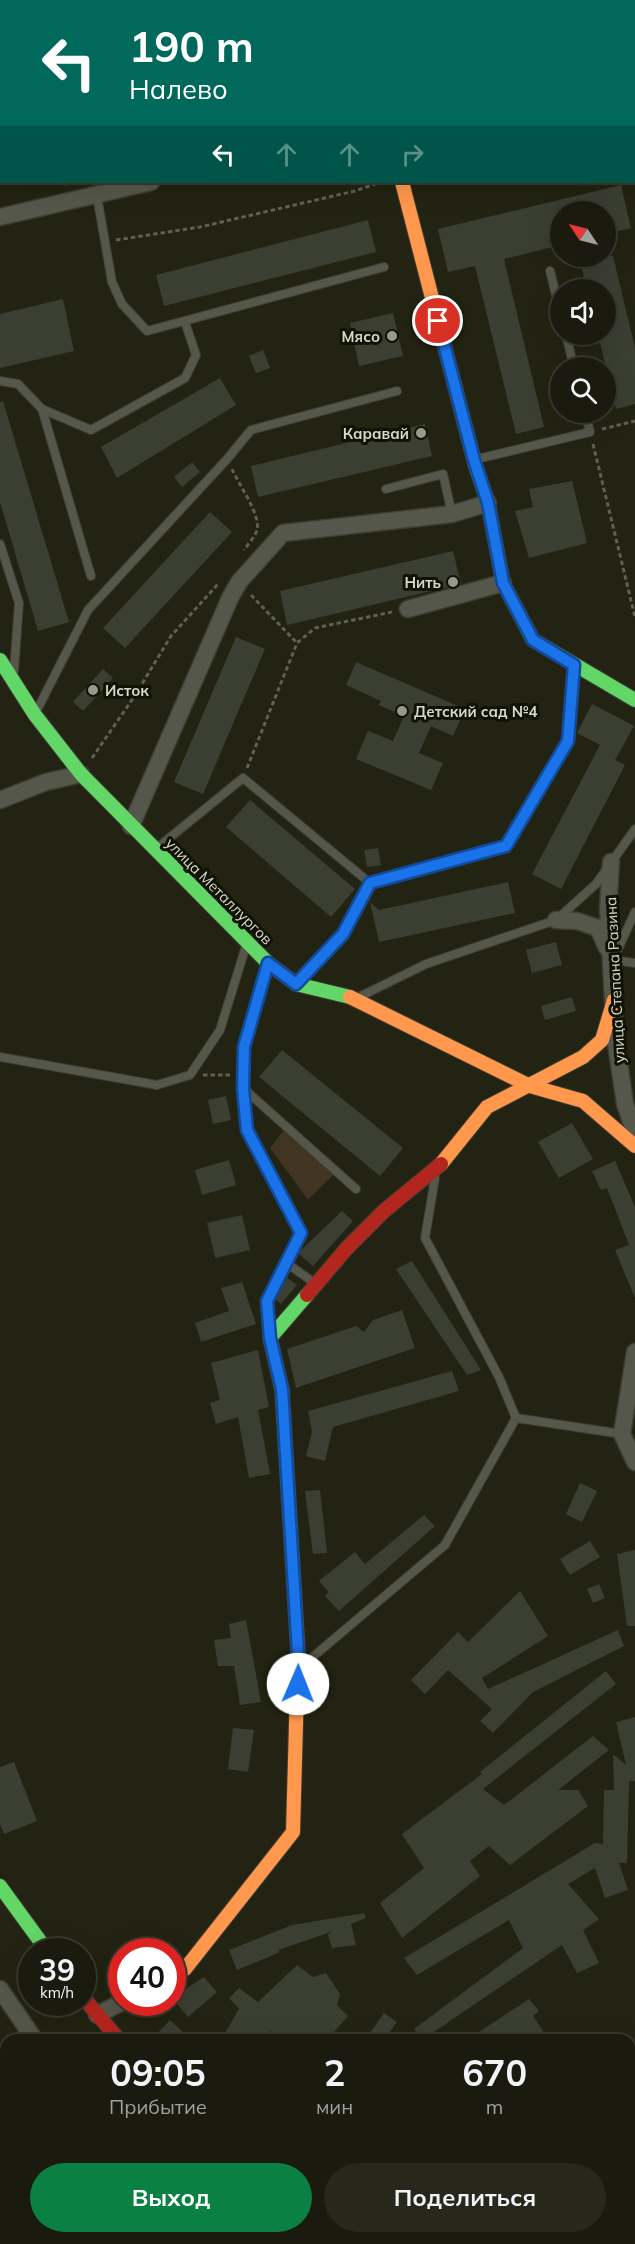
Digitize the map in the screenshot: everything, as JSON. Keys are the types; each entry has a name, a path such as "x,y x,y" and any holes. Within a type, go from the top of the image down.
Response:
{"street":[{"path":"0,217 147,183"},
{"path":"402,183 474,460 488,503 503,583 533,640 635,700"},
{"path":"131,826 230,598 239,582 283,532 452,514 488,503"},
{"path":"408,609 503,583"},
{"name":"улица Металлургов","path":"0,660 35,715 81,774 268,963 296,984 355,998 530,1086 583,1101 635,1146"},
{"path":"0,800 46,782 81,774"},
{"name":"улица Степана Разина","path":"611,862 608,909 613,960 615,1036 625,1104 635,1133"},
{"path":"556,920 577,921 598,928 613,960"},
{"path":"186,1968 292,1832 299,1669 282,1389 270,1338 316,1284 384,1211 437,1169 487,1107 583,1057 602,1040 614,1000"},
{"path":"635,1352 622,1434 635,1462"},
{"path":"0,1886 38,1938"},
{"path":"0,1989 31,2034"},
{"path":"108,2009 97,2015 114,2034"}],"lane":[{"path":"97,196 112,282 122,304 147,332 384,267"},
{"path":"550,271 552,279"},
{"path":"0,381 18,384 42,409 90,430 185,378 196,355 185,322"},
{"path":"35,715 88,610 251,430 397,391"},
{"path":"42,409 91,576"},
{"path":"474,460 590,432 588,423"},
{"path":"386,489 443,474 452,514"},
{"path":"0,544 19,603 14,680"},
{"path":"296,984 343,934 370,883 506,846 568,741 574,665"},
{"path":"155,850 243,778 370,883"},
{"path":"355,998 426,964 556,920 596,884 635,829"},
{"path":"635,912 613,960 635,963"},
{"path":"0,1057 157,1085 190,1075 220,1030 247,942"},
{"path":"268,963 244,1047 243,1088 247,1130 301,1233 267,1301 270,1338"},
{"path":"243,1088 356,1189"},
{"path":"437,1169 425,1238 499,1377 516,1419"},
{"path":"285,1262 316,1284"},
{"path":"516,1419 622,1434"},
{"path":"299,1669 445,1545 516,1419"}],"path":[{"path":"105,242 200,227 355,191 378,183"},
{"path":"635,421 590,432 635,617"},
{"path":"228,458 240,489 258,517 257,532 238,558"},
{"path":"239,582 297,643"},
{"path":"81,774 134,697 171,636 219,584"},
{"path":"243,778 297,643 315,628 408,609"},
{"path":"190,1075 243,1075"}],"shaded area":[{"path":"285,1129 335,1173 308,1200 270,1148"}],"building":[{"path":"621,185 631,228 616,232 616,201 554,201"},
{"path":"550,202 550,248 504,259 544,427 516,434 475,266 448,272 438,229"},
{"path":"368,220 376,252 164,306 156,275"},
{"path":"582,267 616,267 635,348 635,404 616,409 616,357 604,357 601,345 616,345 616,279 584,279"},
{"path":"63,299 74,351 0,368 0,314"},
{"path":"393,313 403,356 359,366 350,323"},
{"path":"263,350 270,368 256,373 249,356"},
{"path":"220,378 236,405 117,478 101,447"},
{"path":"3,401 69,622 38,631 0,502 0,402"},
{"path":"425,424 432,456 258,497 251,466"},
{"path":"192,462 200,472 182,487 174,477"},
{"path":"572,481 587,543 529,558 515,511 533,507 529,489"},
{"path":"210,512 232,532 125,648 103,628"},
{"path":"453,551 461,584 287,625 280,591"},
{"path":"236,637 265,649 203,794 174,782"},
{"path":"356,662 465,709 453,736 431,726 419,753 443,763 431,790 356,759 368,731 393,741 404,716 379,705 381,701 346,685"},
{"name":"Исток","path":"103,669 113,678 83,711 73,702"},
{"path":"592,704 634,726 615,760 625,765 561,889 532,874 600,745 577,733"},
{"path":"250,800 355,889 331,917 226,827"},
{"path":"378,848 381,865 367,867 364,850"},
{"path":"508,882 515,913 379,942 370,902 379,910"},
{"path":"556,942 562,965 532,973 526,950"},
{"path":"572,997 576,1011 545,1020 541,1006"},
{"path":"282,1050 403,1148 380,1176 259,1077"},
{"path":"226,1096 231,1120 213,1124 208,1100"},
{"path":"572,1123 593,1159 559,1178 538,1142"},
{"path":"229,1160 236,1185 202,1195 195,1170"},
{"path":"615,1161 635,1207 635,1298 615,1250 629,1245 607,1188 601,1190 592,1171"},
{"path":"342,1211 353,1221 313,1266 298,1253"},
{"path":"242,1215 250,1250 215,1258 207,1223"},
{"path":"412,1261 481,1370 467,1375 396,1269"},
{"path":"286,1277 297,1285 281,1304 275,1299"},
{"path":"242,1282 256,1324 201,1342 195,1323 229,1311 221,1288"},
{"path":"402,1310 415,1348 296,1388 287,1349 356,1326 364,1332 373,1320"},
{"path":"258,1350 269,1407 258,1410 270,1474 249,1478 238,1417 216,1424 210,1403 220,1400 211,1363"},
{"path":"452,1371 459,1391 333,1427 325,1461 306,1456 312,1432 308,1411"},
{"path":"580,1483 597,1491 582,1522 566,1514"},
{"path":"320,1490 327,1553 313,1554 305,1491"},
{"path":"424,1515 435,1526 339,1611 325,1596 329,1592 319,1581 355,1552 365,1564"},
{"path":"590,1541 600,1557 570,1575 560,1559"},
{"path":"635,1550 635,1626 627,1626 617,1554"},
{"path":"599,1584 605,1598 593,1603 587,1589"},
{"path":"520,1591 548,1636 482,1678 488,1689 618,1630 624,1646 533,1692 493,1733 480,1721 492,1709 448,1670 425,1694 411,1680 458,1632 468,1642"},
{"path":"246,1620 261,1702 240,1705 234,1666 218,1666 214,1640 231,1638 229,1624"},
{"path":"606,1671 616,1684 483,1789 504,1805 593,1736 609,1750 558,1790 578,1790 588,1806 510,1865 489,1846 470,1861 480,1876 402,1938 380,1903 424,1868 402,1834 482,1774 480,1772"},
{"path":"635,1717 635,1781 629,1781 627,1863 619,1863 628,1890 605,1898 595,1868 568,1884 599,1919 583,1930 599,1963 577,1973 562,1945 431,2034 418,2034 414,2029 523,1948 509,1920 417,1975 404,1958 595,1843 603,1844 604,1790 614,1790 613,1754 626,1765 616,1722"},
{"path":"233,1728 254,1730 248,1772 228,1769"},
{"path":"14,1762 37,1821 4,1834 0,1824 0,1767"},
{"path":"364,1913 366,1918 351,1924 356,1945 332,1948 328,1935 331,1932 278,1950 280,1952 237,1970 229,1950 292,1925"},
{"path":"297,1965 313,1977 326,1973 340,1994 337,2005 348,2016 332,2034 274,2034 270,2031 268,2034 224,2034 239,2009 229,1998 239,1988 258,2002"},
{"path":"204,1977 217,1992 188,2017 186,2015 186,1989"},
{"path":"529,1999 539,2011 533,2016 545,2034 476,2034"},
{"path":"384,2013 397,2022 388,2034 369,2034"},
{"path":"170,2020 185,2034 157,2034"}],"traffic: fast":[{"path":"475,464 488,503 503,583 533,640 635,700"},
{"path":"0,660 35,715 81,774 268,963 296,984 350,997"},
{"path":"298,1652 282,1390 270,1338 307,1295"},
{"path":"0,1886 38,1938"}],"traffic: slow":[{"path":"402,183 475,464"},
{"path":"350,997 530,1086 583,1101 635,1146"},
{"path":"441,1164 487,1107 583,1057 602,1040 614,1000"},
{"path":"186,1968 293,1832 298,1652"}],"traffic: jam":[{"path":"307,1295 347,1248 384,1211 441,1164"},
{"path":"96,2013 114,2034"}],"place":[{"name":"Мясо","path":"392,336"},
{"name":"Каравай","path":"421,433"},
{"name":"Нить","path":"453,582"},
{"name":"Исток","path":"93,690"},
{"name":"Детский сад №4","path":"402,711"}],"route":[{"path":"298,1684 299,1669 282,1389 270,1338 267,1301 301,1233 267,1173 247,1130 243,1088 244,1047 268,963 296,984 343,934 370,883 506,846 568,741 574,665 533,640 503,583 488,503 474,460 438,321"}]}
